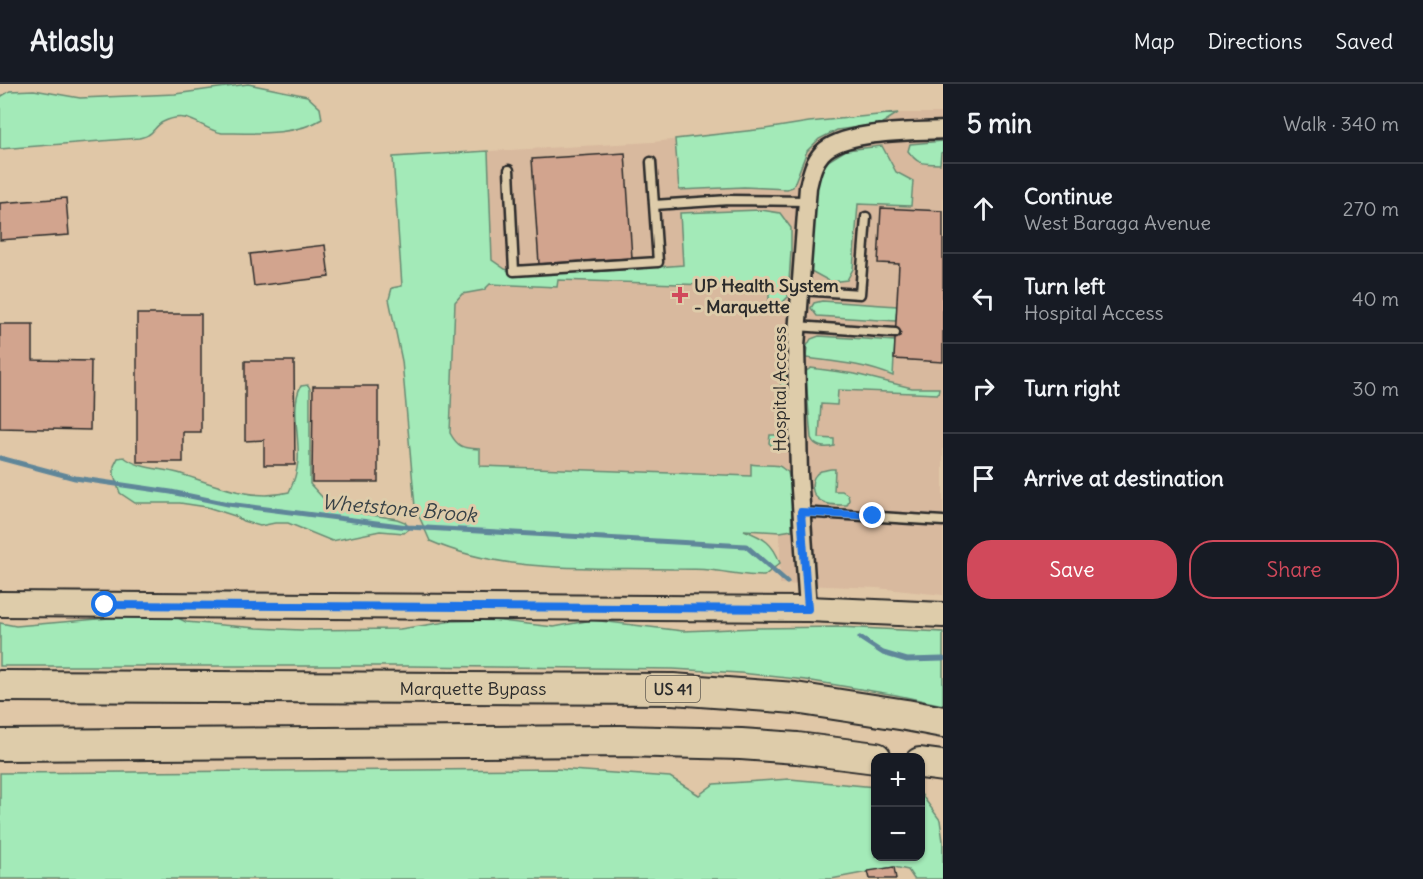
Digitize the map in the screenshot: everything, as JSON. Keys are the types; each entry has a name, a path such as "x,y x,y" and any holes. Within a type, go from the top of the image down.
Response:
{"highway":[{"name":"Marquette Bypass","path":"0,686 673,689 795,698 943,722"},
{"path":"0,744 620,741 741,744 871,757"},
{"path":"925,764 943,766"}],"street":[{"name":"Hospital Access","path":"808,609 799,474 796,347 808,187 815,162 829,147 842,141 877,135 943,130"},
{"path":"0,604 808,609 943,615"}],"lane":[{"path":"509,170 514,271 658,262 651,162"},
{"path":"654,206 729,200 807,201"},
{"path":"800,290 860,294 866,217"},
{"path":"797,327 895,333"},
{"path":"801,512 943,521"}],"shaded area":[{"name":"UP Health System - Marquette","path":"898,113 943,113 943,595 877,588 780,584 780,532 473,513 433,434 400,156 653,142"}],"green space":[{"path":"248,84 307,96 320,108 322,119 287,131 222,133 187,118 180,118 163,122 150,134 139,138 0,149 0,97 10,91 34,90 80,98 175,94"},
{"path":"898,113 881,124 837,130 819,139 807,151 793,187 787,189 744,187 679,190 675,139"},
{"path":"943,141 940,164 918,161 908,151 910,144"},
{"path":"882,146 896,172 913,181 911,206 858,204 853,269 847,280 831,282 811,271 814,201 819,174 828,161 846,150"},
{"path":"488,151 492,260 505,269 519,274 592,272 683,265 680,213 761,210 780,213 791,228 788,297 781,304 769,305 769,287 558,280 557,287 490,284 484,290 462,294 455,302 450,433 462,446 480,449 480,466 751,476 751,464 779,466 788,472 791,486 792,530 780,532 744,530 767,542 777,556 780,563 764,576 701,569 580,568 518,564 459,552 430,541 415,507 402,361 389,299 392,288 402,286 393,157"},
{"path":"822,301 897,306 896,321 817,316 811,308 814,303"},
{"path":"819,336 895,341 893,376 861,366 806,358 807,346 811,339"},
{"path":"781,366 786,368 789,433 782,444 772,446 769,443 770,435 779,435"},
{"path":"811,368 855,374 912,388 939,388 938,394 838,390 837,405 821,404 819,438 834,439 834,446 824,447 815,443 811,438 806,371"},
{"path":"308,385 310,389 310,484 333,505 405,522 409,529 404,533 380,531 332,541 288,523 260,526 207,507 180,503 135,503 120,493 114,476 114,466 118,458 124,457 143,466 178,473 247,493 275,495 289,492 298,461 296,402 301,386"},
{"path":"835,469 834,491 842,491 848,495 847,505 826,503 813,492 812,482 817,474"},
{"path":"168,613 186,622 301,630 400,629 453,621 493,620 554,627 592,620 683,631 839,627 943,632 943,705 806,680 673,669 409,666 0,666 0,623 16,626"},
{"path":"556,769 670,777 699,795 714,784 790,779 871,787 871,861 925,861 925,799 940,820 943,841 943,879 914,879 908,870 894,867 831,879 0,879 0,773"}],"building":[{"path":"625,153 632,258 539,264 532,159"},
{"path":"66,198 69,235 0,240 0,203"},
{"path":"881,208 943,211 943,362 894,359 899,264 878,263"},
{"path":"325,245 329,277 254,286 250,254"},
{"path":"137,314 201,314 201,432 183,432 183,462 137,462"},
{"path":"0,324 33,324 33,360 91,361 90,430 0,428"},
{"path":"245,361 294,361 295,465 264,465 264,440 245,441"},
{"path":"313,386 378,386 378,482 312,482"},
{"path":"894,867 896,879 870,879 868,871"}],"waterway":[{"name":"Whetstone Brook","path":"0,458 75,478 171,492 228,504 408,527 746,546 787,582"},
{"name":"Whetstone Brook","path":"860,638 883,653 907,660 943,659"}],"place":[{"name":"UP Health System - Marquette","path":"680,295"}],"route":[{"path":"105,605 808,609 801,512 873,516"}]}
